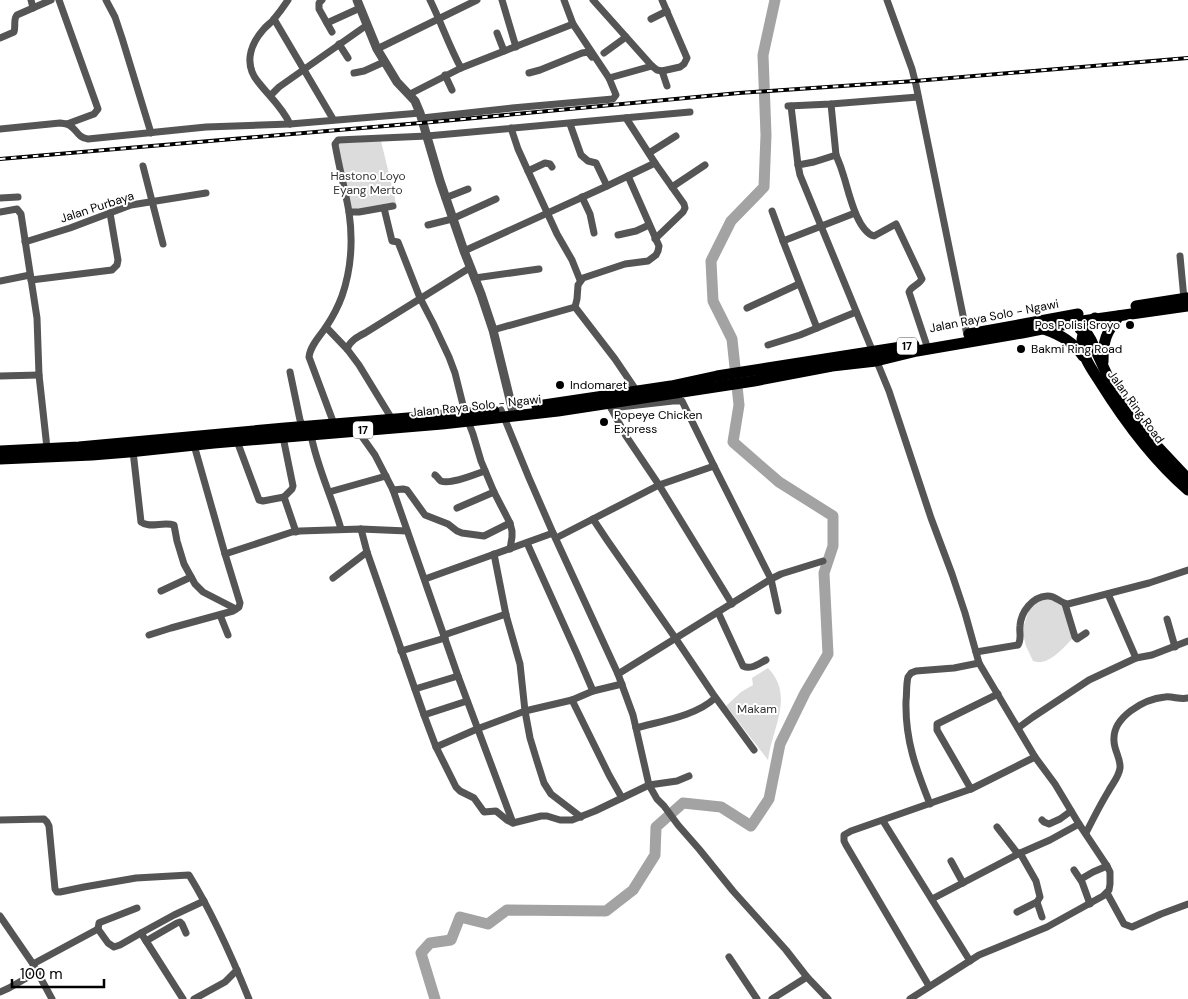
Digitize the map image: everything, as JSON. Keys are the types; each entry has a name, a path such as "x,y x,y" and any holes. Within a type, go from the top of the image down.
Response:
{"highway":[{"name":"Jalan Raya Solo - Ngawi","path":"874,356 926,343 1059,317 1187,301"},
{"name":"Jalan Raya Solo - Ngawi","path":"508,413 636,390 723,380 917,351 1119,316 1187,301"},
{"path":"1059,317 1083,332 1102,311"},
{"path":"1103,368 1104,342 1107,333 1119,316"},
{"path":"1044,329 1066,338 1090,366"},
{"name":"Jalan Ring Road","path":"1188,478 1157,446 1126,406 1112,386 1091,340 1083,332 1083,349 1090,366 1116,406 1161,465 1188,490"},
{"name":"Jalan Raya Solo - Ngawi","path":"0,459 92,455 358,431 508,413 610,406 723,380"},
{"name":"Jalan Raya Solo - Ngawi","path":"0,451 114,444 392,419 467,417"}],"street":[{"path":"0,38 14,32 17,15 32,4 51,0"},
{"path":"59,0 98,109 94,114 67,124"},
{"path":"106,0 115,17 122,38 150,132"},
{"path":"288,0 261,33 249,57 255,79 271,95 290,124"},
{"path":"322,0 319,3 319,9 332,32"},
{"path":"430,0 461,68"},
{"path":"377,49 477,0"},
{"path":"502,0 516,47"},
{"path":"0,129 60,123 73,127 81,137 86,139 206,127 290,124 333,119 421,115 615,98 616,96 608,76 573,24 564,0"},
{"path":"593,0 652,66 662,71 680,67 687,58 662,0"},
{"path":"887,0 912,69 967,335"},
{"path":"327,24 358,4 371,38 384,62 397,82 410,94 421,115 452,219 493,330 508,413 529,478 631,706 649,785 654,795 745,905 828,999"},
{"path":"651,19 667,11"},
{"path":"274,19 333,119"},
{"path":"410,94 461,68 573,24"},
{"path":"271,95 279,87 367,25"},
{"path":"497,33 504,52"},
{"path":"604,53 626,37"},
{"path":"339,44 348,58"},
{"path":"529,74 586,52 590,54 602,74 608,76 652,66"},
{"path":"354,73 364,71 384,62"},
{"path":"662,71 667,86"},
{"path":"445,75 452,90"},
{"path":"910,999 970,960 1047,927 1107,894 1111,878 1107,866 1055,784 1035,757 979,663 955,582 931,518 889,391 800,175 790,106 918,97"},
{"path":"832,104 836,155 855,213 864,229 872,236 896,224 922,279 909,292 926,343"},
{"path":"334,424 309,357 312,348 326,327 341,298 347,274 351,234 349,212 338,166 335,144 338,140 427,136 690,112"},
{"path":"626,118 685,208 655,238"},
{"path":"570,124 581,155 588,161 596,163 607,186"},
{"path":"511,128 518,149 580,280 574,308"},
{"path":"649,153 676,136"},
{"path":"798,165 836,155"},
{"path":"528,171 545,163 550,164 552,167"},
{"path":"464,251 656,163"},
{"path":"672,187 705,165"},
{"path":"143,166 163,244"},
{"path":"580,280 595,273 625,264 648,260 658,251 659,246 628,176"},
{"path":"445,198 468,189"},
{"name":"Jalan Purbaya","path":"25,242 70,228 131,205 206,193"},
{"path":"0,198 18,197"},
{"path":"582,197 590,214 594,233"},
{"path":"428,225 452,219 496,199"},
{"path":"349,212 393,206"},
{"path":"384,208 392,241 398,242 420,298 455,373 481,462 510,523 512,538 510,549"},
{"path":"0,212 15,209 20,212 36,318 39,375 47,448"},
{"path":"772,211 817,328"},
{"path":"0,281 112,270 117,265 118,260 110,213"},
{"path":"782,241 855,213"},
{"path":"618,235 633,232 649,225"},
{"path":"1180,256 1187,301"},
{"path":"347,349 352,341 471,267"},
{"path":"475,278 539,269"},
{"path":"747,308 799,284"},
{"path":"493,330 574,308"},
{"path":"574,308 615,359 636,390"},
{"path":"768,345 784,341 856,312"},
{"path":"326,327 359,365 392,419"},
{"path":"290,372 300,420 303,426"},
{"path":"0,376 39,375"},
{"path":"732,604 659,485 626,436 610,406 681,400 771,579 778,611"},
{"path":"358,431 374,455 393,490 477,729 513,823"},
{"path":"311,435 341,529"},
{"path":"237,441 259,500 263,501 284,497 293,486 283,437"},
{"path":"149,635 168,628 220,615 236,609 240,603 194,445"},
{"path":"132,451 140,522 147,525 167,523 174,525 180,552 191,578 203,592 236,609"},
{"path":"425,579 527,543 554,536 593,519 659,485 714,466"},
{"path":"435,475 444,482 485,471"},
{"path":"329,492 386,476"},
{"path":"393,490 407,490 425,515 448,524 457,531 484,536 510,523"},
{"path":"457,508 494,492"},
{"path":"284,497 286,498 296,532"},
{"path":"593,519 676,638 715,698 754,750"},
{"path":"225,554 296,532 341,529 407,531"},
{"path":"361,529 367,552 436,747 458,789 474,798 484,812 496,811 513,823 541,816 565,821 581,817 649,785 677,782 689,776"},
{"path":"527,543 593,691"},
{"path":"333,578 367,552"},
{"path":"494,554 506,614 520,664 525,711 537,762 548,790 554,797 581,817"},
{"path":"618,674 780,574 823,561"},
{"path":"1065,604 1108,594 1188,570"},
{"path":"161,592 191,578"},
{"path":"1108,594 1136,658"},
{"path":"976,652 1018,645 1021,640 1021,621 1026,609 1040,598 1050,596 1065,604 1075,637 1077,638 1086,632"},
{"path":"718,612 743,666 750,668 766,660"},
{"path":"402,651 506,614"},
{"path":"220,615 228,635"},
{"path":"1167,619 1175,647"},
{"path":"1018,728 1033,716 1089,680 1136,658 1152,655 1188,642"},
{"path":"930,804 919,776 907,734 908,677 916,671 954,668 979,663"},
{"path":"415,689 458,676"},
{"path":"436,747 525,711 572,700 593,691 622,684"},
{"path":"971,790 937,730 937,724 998,694"},
{"path":"636,728 684,715 706,705 715,698"},
{"path":"1086,833 1120,769 1114,740 1116,731 1125,714 1160,698 1188,698"},
{"path":"572,700 622,798"},
{"path":"424,715 467,701"},
{"path":"930,986 844,841 844,835 971,790 1035,757"},
{"path":"1042,820 1049,824 1071,811"},
{"path":"0,820 44,819 47,822 49,826 55,889 57,892 136,878 189,876 204,901 249,999"},
{"path":"883,821 970,960"},
{"path":"932,899 1079,824"},
{"path":"998,827 1019,854 1037,885 1040,897 1037,902 1017,912"},
{"path":"951,860 963,883"},
{"path":"1081,879 1107,866"},
{"path":"1074,870 1081,879 1090,904"},
{"path":"1107,894 1120,918 1128,926 1137,926 1161,914 1188,904"},
{"path":"98,929 108,943 114,946 120,945 174,915 204,901"},
{"path":"1037,902 1042,917"},
{"path":"32,964 98,929 99,924 102,922 137,908"},
{"path":"0,916 32,964 52,999"},
{"path":"146,941 180,922 186,933"},
{"path":"141,933 183,999"},
{"path":"729,957 757,999"},
{"path":"194,999 225,982 237,970"},
{"path":"0,992 37,972"},
{"path":"772,999 807,977"}],"green space":[{"name":"Hastono Loyo Eyang Merto","path":"381,141 396,203 350,210 338,146 340,143"},
{"path":"1047,598 1063,605 1073,638 1050,659 1039,662 1033,661 1026,646 1022,630 1030,608 1035,603"},
{"name":"Makam","path":"768,668 776,679 781,701 768,760 726,706 741,692 753,685 752,678"}],"waterway":[{"path":"435,999 421,953 430,943 451,940 460,917 488,924 507,910 606,911 633,890 655,855 656,827 683,803 721,807 751,826 769,799 780,744 805,693 828,654 824,573 833,546 833,516 779,482 733,442 739,405 732,339 713,301 711,261 731,221 764,187 766,135 763,55 775,0"}],"railway":[{"path":"0,159 432,122 739,93 915,81 1188,58"}],"place":[{"name":"Pos Polisi Sroyo","path":"1130,325"},
{"name":"Bakmi Ring Road","path":"1021,349"},
{"name":"Indomaret","path":"560,385"},
{"name":"Popeye Chicken Express","path":"604,422"}]}
